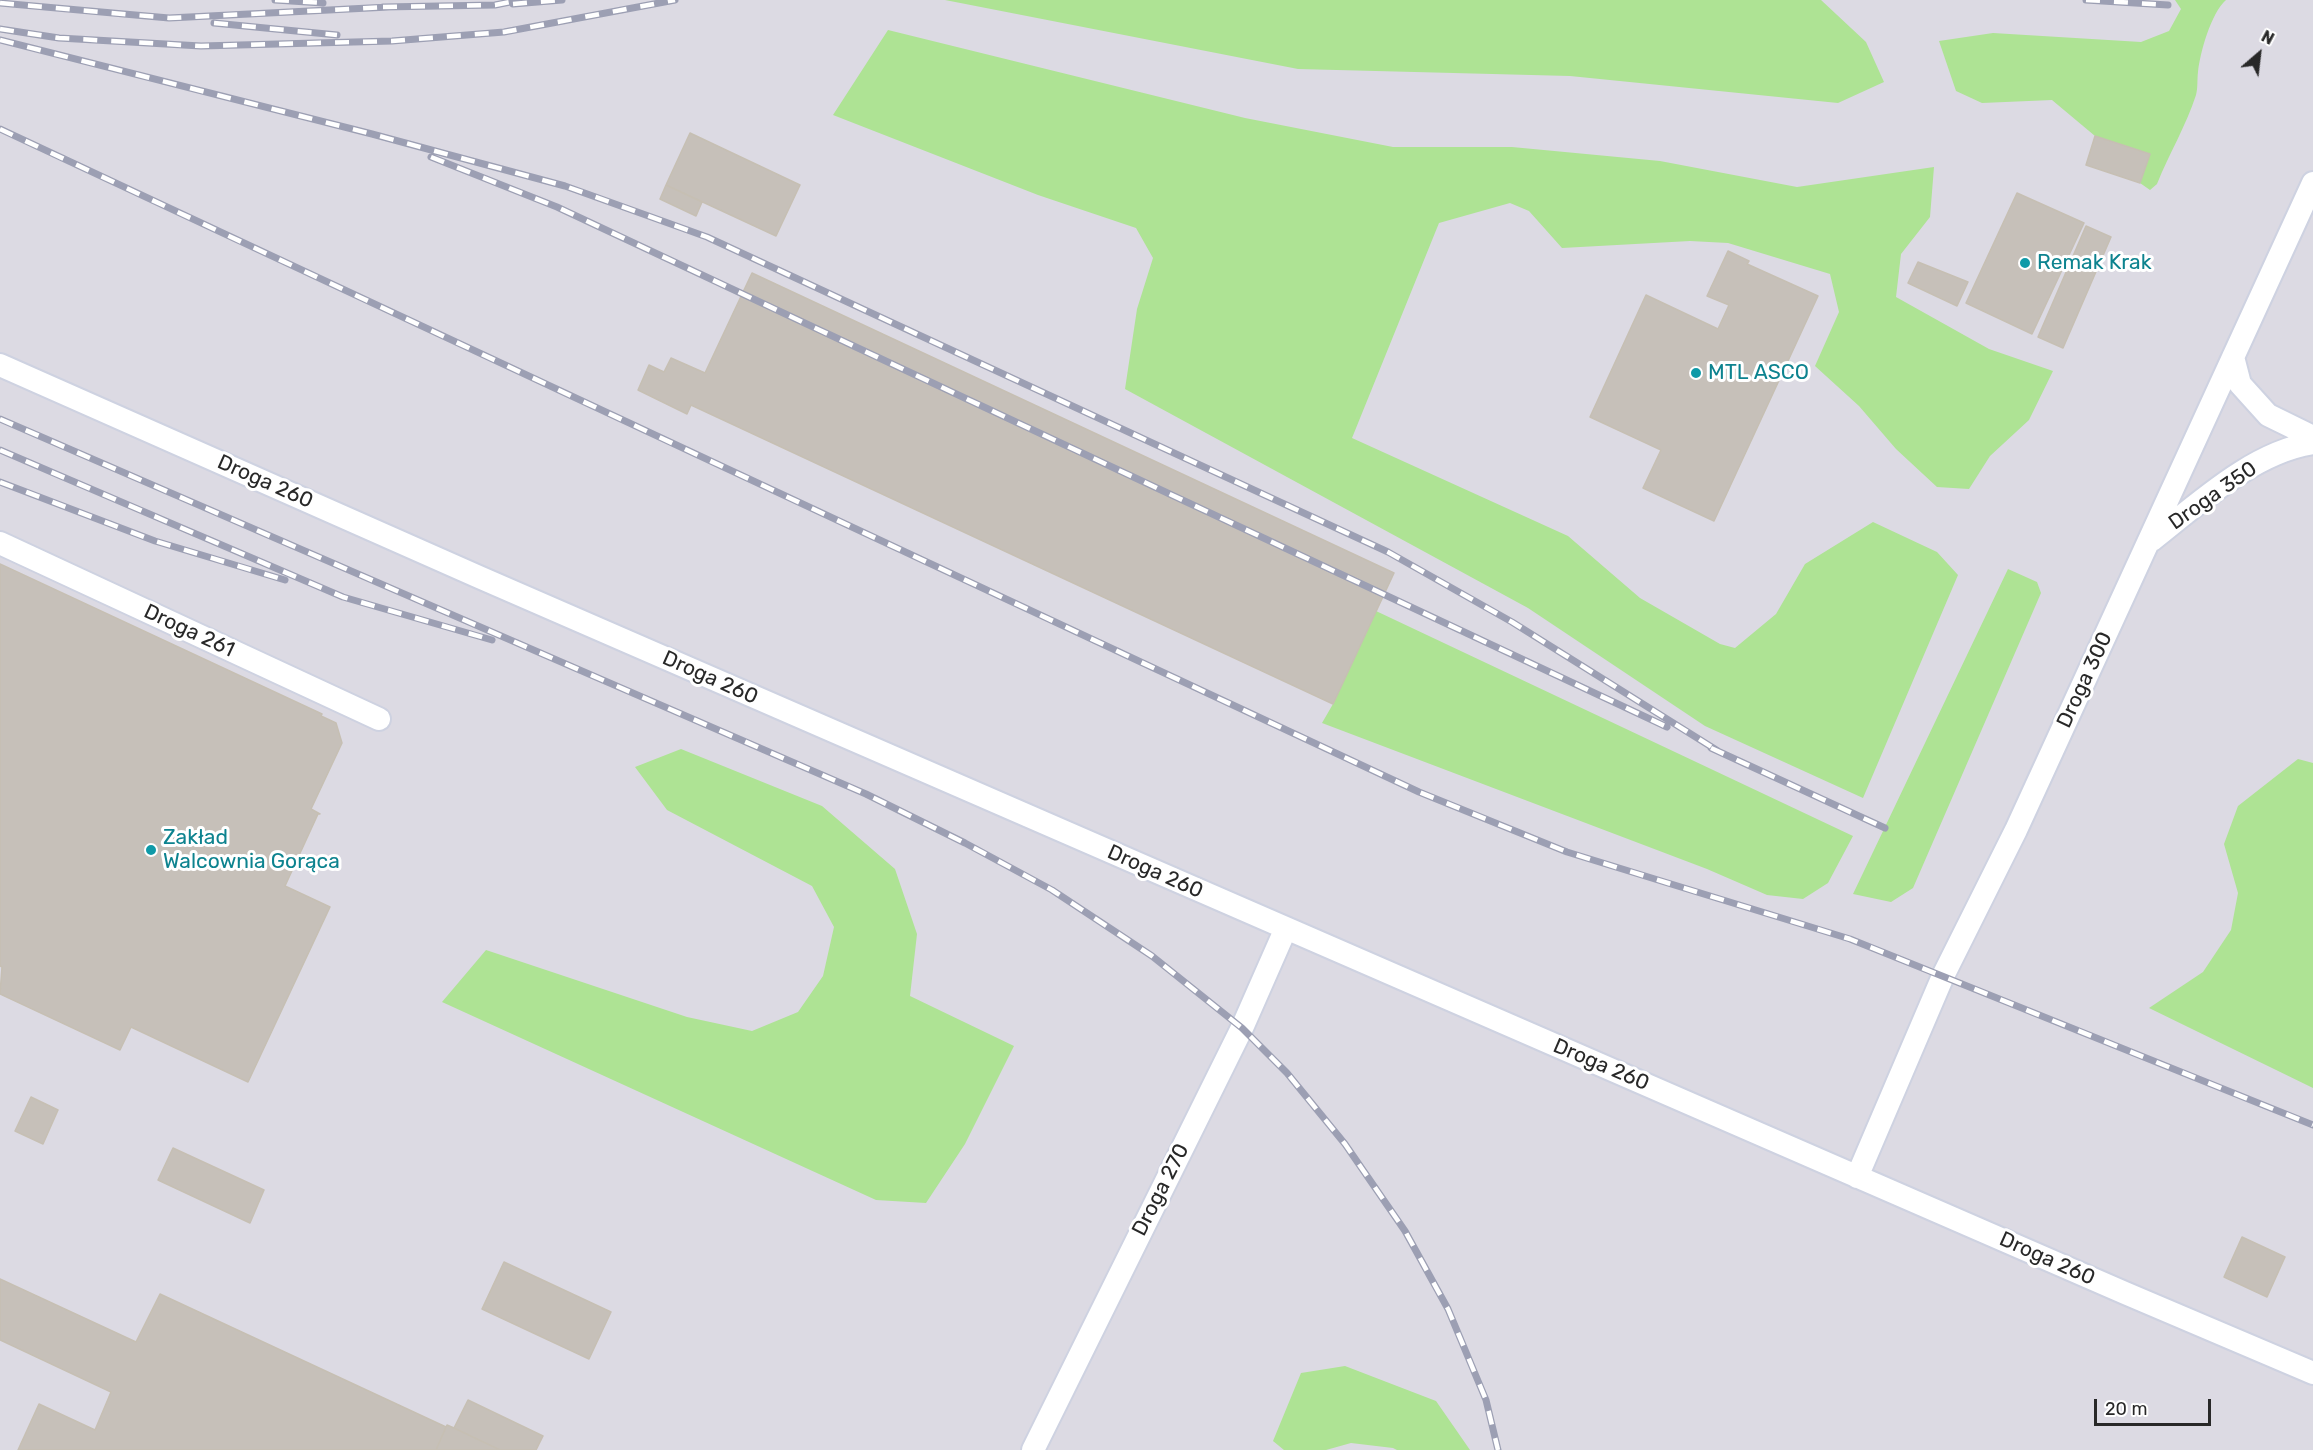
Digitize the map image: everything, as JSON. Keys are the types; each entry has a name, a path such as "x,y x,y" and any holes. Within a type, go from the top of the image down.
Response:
{"lane":[{"name":"Droga 300","path":"1857,1177 1943,976 2016,830 2313,183"},
{"path":"2233,357 2240,384 2268,416 2313,437"},
{"name":"Droga 260","path":"0,365 468,572 1857,1177 2313,1373"},
{"name":"Droga 350","path":"2148,543 2230,479 2292,446 2313,442"},
{"name":"Droga 261","path":"0,543 379,719"},
{"name":"Droga 270","path":"1033,1450 1242,1029 1286,928"}],"shaded area":[{"path":"0,0 2313,0 2313,1450 0,1450"}],"green space":[{"path":"945,0 1821,0 1866,42 1884,82 1838,103 1570,76 1298,69"},
{"path":"2175,0 2226,0 2216,14 2207,34 2199,64 2197,92 2192,106 2157,184 2150,190 2140,183 2150,154 2095,136 2052,100 1982,103 1956,91 1939,41 1993,33 2141,42 2169,31 2181,9"},
{"path":"888,30 1245,118 1393,147 1512,147 1660,161 1797,187 1934,167 1930,217 1901,254 1896,297 1989,349 2053,371 2029,420 1990,456 1969,489 1937,487 1896,449 1859,406 1815,366 1839,312 1830,274 1728,243 1690,241 1562,248 1529,211 1510,203 1439,223 1352,438 1568,536 1640,598 1720,644 1735,648 1776,614 1805,564 1873,522 1937,552 1958,575 1863,798 1705,726 1528,608 1125,389 1137,309 1153,258 1136,228 1038,195 833,115"},
{"path":"2008,569 2037,582 2041,593 1913,888 1891,902 1853,894"},
{"path":"1376,611 1853,836 1828,883 1803,899 1767,895 1707,869 1322,723"},
{"path":"681,749 822,806 895,869 917,934 910,996 1014,1046 965,1144 926,1203 876,1200 442,1002 486,950 687,1017 752,1031 798,1012 823,976 834,927 812,886 667,810 635,767"},
{"path":"2298,759 2313,763 2313,1088 2149,1008 2203,972 2231,930 2238,893 2224,844 2238,806"},
{"path":"1345,1366 1436,1401 1470,1450 1397,1450 1351,1443 1326,1450 1284,1450 1273,1441 1301,1373"}],"building":[{"path":"690,133 800,185 776,236 666,185"},
{"path":"2095,136 2150,154 2140,183 2086,165"},
{"path":"666,185 702,202 696,216 660,199"},
{"name":"Remak Krak","path":"2017,193 2084,223 2032,334 1966,303"},
{"path":"2086,226 2111,237 2063,348 2038,337"},
{"name":"MTL ASCO","path":"1728,251 1749,261 1747,264 1818,296 1714,521 1643,488 1661,450 1590,417 1646,295 1718,329 1729,305 1707,296"},
{"path":"1918,262 1968,282 1957,306 1908,283"},
{"path":"752,273 1394,573 1333,704 691,405 687,414 638,390 649,365 664,372 671,358 705,373"},
{"name":"Zakład Walcownia Gorąca","path":"0,564 322,714 321,716 336,723 342,743 311,809 320,814 285,886 330,907 248,1082 131,1027 120,1050 0,994 2,967 0,966"},
{"path":"31,1097 58,1110 43,1144 15,1131"},
{"path":"173,1148 264,1190 250,1223 158,1180"},
{"path":"2242,1237 2285,1257 2267,1297 2224,1277"},
{"path":"504,1262 611,1312 589,1359 482,1309"},
{"path":"0,1279 136,1342 160,1294 446,1427 436,1450 18,1450 39,1404 95,1430 111,1392 0,1340"},
{"path":"468,1400 543,1436 536,1450 500,1450 454,1428"},
{"path":"447,1425 454,1428 500,1450 436,1450"}],"railway":[{"path":"275,0 323,3"},
{"path":"383,7 495,5 520,0"},
{"path":"513,4 562,0"},
{"path":"0,29 59,38 201,46 392,41 504,32 675,0"},
{"path":"2086,0 2168,5"},
{"path":"0,3 169,18 389,7"},
{"path":"214,23 337,35"},
{"path":"0,40 372,134 565,186 707,237 1388,552 1512,622 1718,751"},
{"path":"0,129 1419,792 1567,852 1850,939 2313,1125"},
{"path":"431,157 557,207 1667,727"},
{"path":"0,419 866,794 965,843 1052,890 1152,956 1242,1028 1287,1073 1345,1144 1405,1231 1448,1309 1486,1400 1498,1450"},
{"path":"0,450 343,597 492,640"},
{"path":"0,482 155,541 285,580"},
{"path":"1711,748 1885,828"}],"place":[{"name":"Remak Krak","path":"2025,263"},
{"name":"MTL ASCO","path":"1696,373"},
{"name":"Zakład Walcownia Gorąca","path":"151,850"}]}
